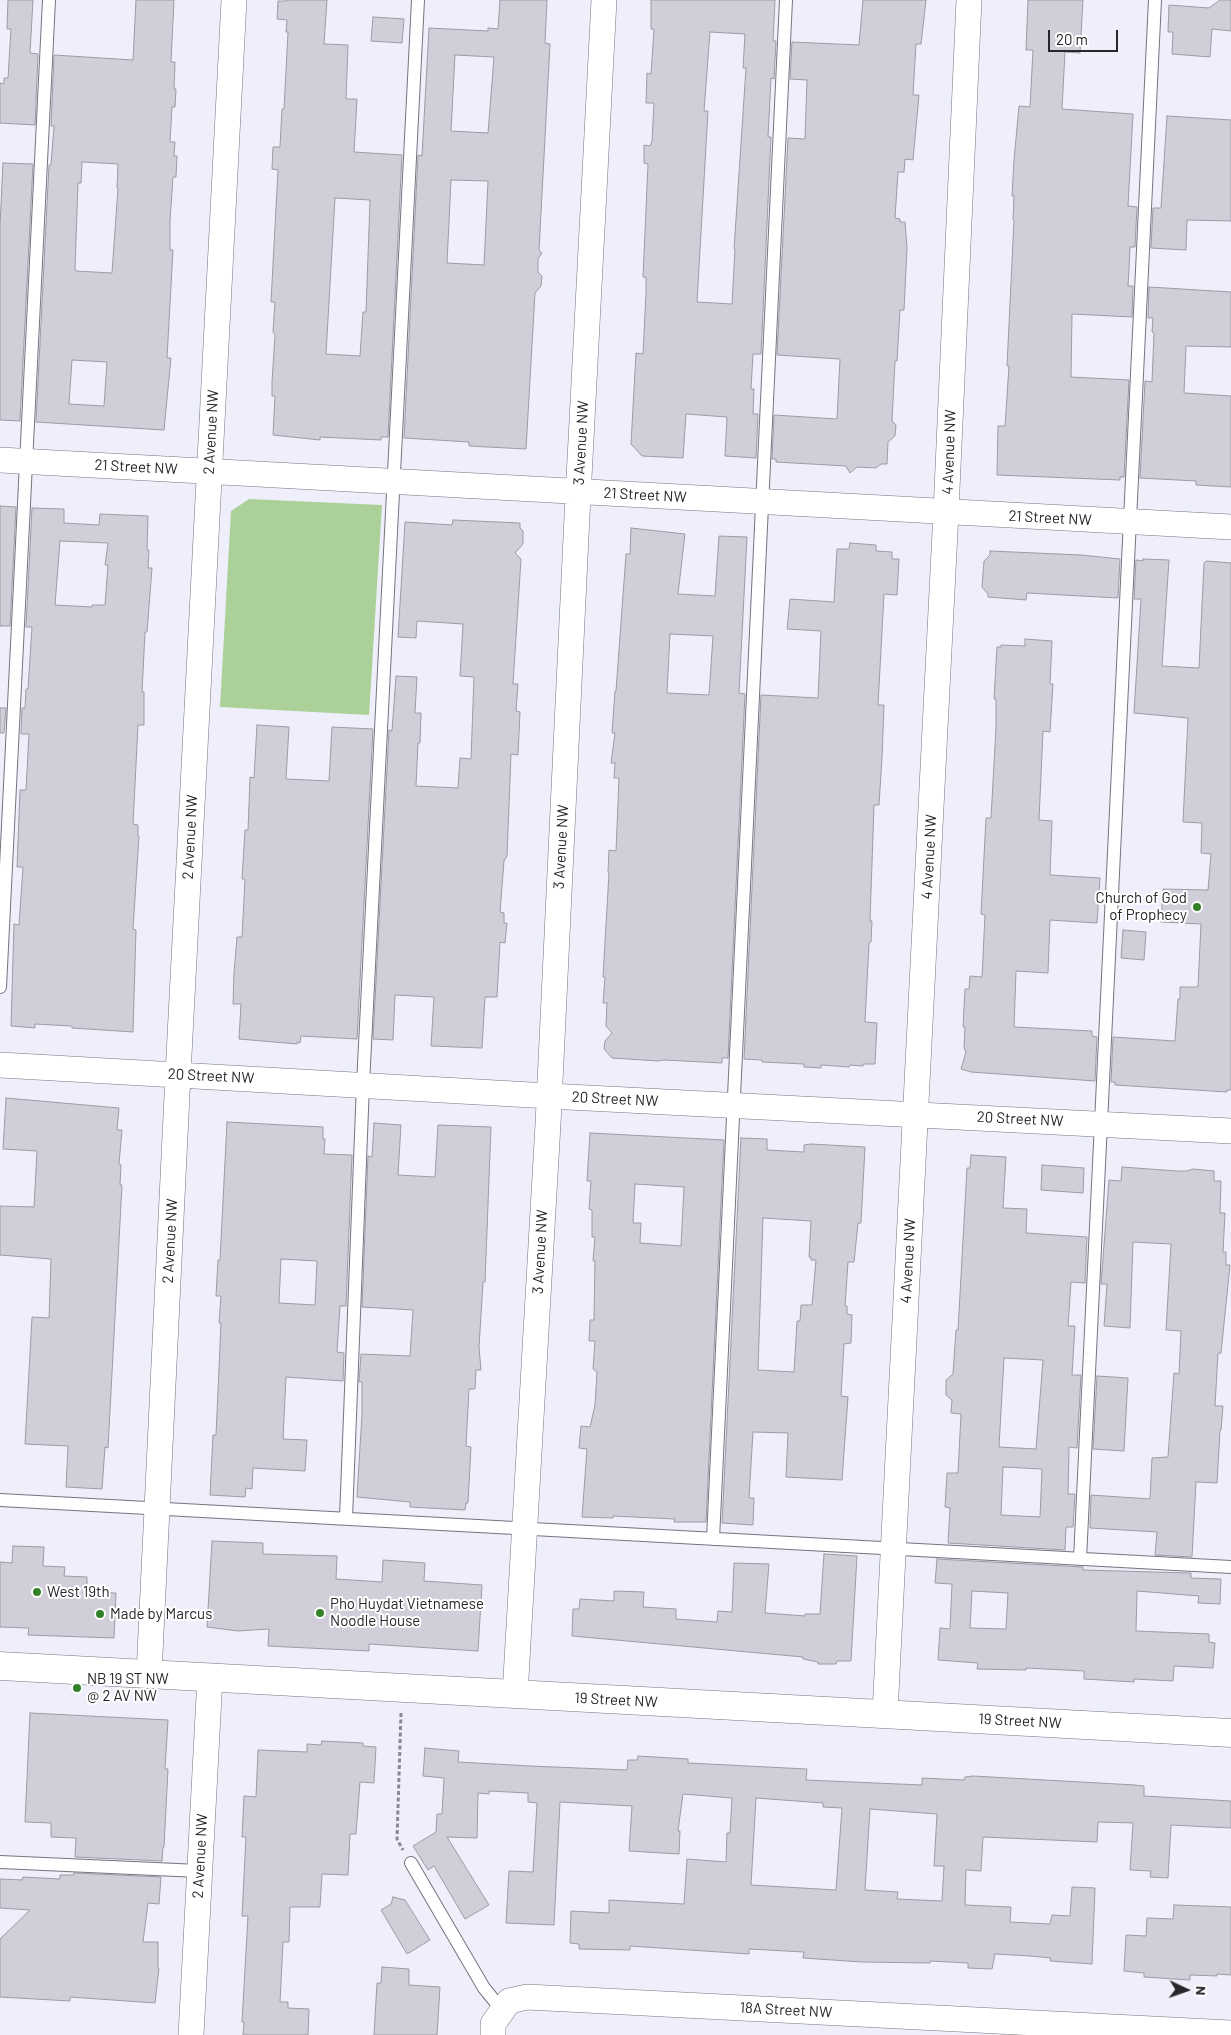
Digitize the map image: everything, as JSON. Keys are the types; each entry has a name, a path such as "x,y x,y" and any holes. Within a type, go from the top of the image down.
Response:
{"street":[{"name":"2 Avenue NW","path":"149,1674 234,0"},
{"name":"3 Avenue NW","path":"515,1694 549,1096 604,0"},
{"name":"4 Avenue NW","path":"885,1713 946,512 969,0"},
{"name":"21 Street NW","path":"0,460 1231,527"},
{"name":"20 Street NW","path":"0,1065 549,1096 1231,1131"},
{"name":"19 Street NW","path":"0,1666 1231,1733"},
{"name":"2 Avenue NW","path":"191,2035 210,1677"},
{"name":"18A Street NW","path":"502,2010 509,2000 527,1997 1076,2030 1231,2033"},
{"path":"493,2035 493,2024 502,2010"}],"lane":[{"path":"0,988 49,0"},
{"path":"346,1518 363,1084 418,0"},
{"path":"713,1539 786,0"},
{"path":"1080,1559 1155,0"},
{"path":"0,1500 1231,1567"},
{"path":"0,1862 199,1871"},
{"path":"411,1863 484,1988 502,2010"}],"path":[{"path":"401,1712 397,1839 411,1863"}],"green space":[{"path":"249,499 382,505 369,715 220,707 231,511"}],"building":[{"path":"8,0 33,0 30,53 38,54 35,125 0,123 0,83 4,84 4,78 8,78 11,29 7,29"},
{"path":"136,0 174,0 171,62 175,62 174,89 176,89 175,107 172,107 170,142 175,142 174,156 177,156 176,177 173,177 170,221 170,250 173,250 167,358 171,358 164,430 36,422 49,165 51,165 54,126 51,126 54,55 133,60","holes":["82,162 118,164 112,273 76,271 75,269 78,183 81,183","72,360 107,362 104,406 69,404"]},
{"path":"327,0 324,44 348,45 346,99 357,99 354,152 402,155 388,437 381,437 381,440 320,437 320,440 273,435 275,396 272,396 272,382 275,302 271,302 278,170 272,169 273,147 280,147 288,32 286,32 287,20 277,19 278,1","holes":["335,198 370,200 366,312 363,312 360,356 326,354"]},
{"path":"500,0 547,0 545,43 550,44 539,250 542,253 538,259 538,272 542,276 541,286 535,293 526,449 469,446 469,442 404,438 418,155 422,156 429,28 488,31 488,28 498,29","holes":["455,55 494,57 488,133 451,131","451,180 488,181 484,265 447,263"]},
{"path":"651,0 775,0 773,41 776,41 774,79 771,78 768,137 771,137 761,354 753,354 751,389 754,389 753,414 758,414 756,458 725,456 727,417 686,414 683,458 642,456 631,444 636,353 643,354 646,293 646,277 643,277 648,164 644,163 644,145 650,146 652,141 654,103 646,103 647,73 651,74 654,29 651,29","holes":["710,32 745,34 743,68 746,68 732,304 697,302 708,111 704,111"]},
{"path":"863,0 926,0 921,44 916,44 913,95 919,95 913,160 905,159 904,172 898,172 895,218 900,219 900,222 905,222 907,248 904,310 900,310 897,361 895,361 892,421 896,425 895,436 888,442 887,464 881,464 876,468 857,467 850,473 846,466 776,462 776,459 772,459 774,415 837,419 840,359 777,355 788,138 805,139 807,80 790,79 792,42 859,45"},
{"path":"1028,0 1083,0 1080,53 1065,52 1062,109 1133,114 1128,206 1137,207 1135,247 1130,247 1128,286 1133,286 1132,317 1072,314 1071,377 1129,380 1124,477 1120,477 1120,480 997,475 998,426 1005,426 1009,366 1007,366 1014,220 1014,196 1012,196 1014,160 1019,106 1030,107 1033,50 1026,50"},
{"path":"1220,0 1231,0 1231,31 1212,29 1210,57 1172,54 1173,32 1168,32 1169,5 1209,8"},
{"path":"373,17 404,19 402,43 371,41"},
{"path":"1167,116 1231,120 1231,221 1187,220 1186,250 1151,248 1153,208 1161,208"},
{"path":"3,163 33,164 20,421 0,420 0,225"},
{"path":"1149,287 1231,292 1231,347 1186,346 1184,393 1231,396 1231,487 1196,485 1196,481 1140,478 1145,381 1152,382 1154,333 1152,332 1153,318 1148,318"},
{"path":"0,506 16,507 10,626 0,626"},
{"path":"32,508 64,509 64,523 99,525 100,514 148,516 148,568 152,568 147,632 145,632 142,692 144,692 144,725 138,725 133,824 138,825 139,836 133,929 136,930 133,1032 35,1024 35,1028 11,1026 14,924 19,925 23,867 17,867 20,790 26,790 29,734 21,734 22,708 25,708 26,689 28,689 32,627 26,627","holes":["60,541 108,543 105,565 108,565 105,605 92,605 92,607 55,605"]},
{"path":"453,520 520,523 520,528 523,531 523,544 515,553 521,559 513,684 518,684 516,711 520,712 518,755 511,754 507,856 504,861 500,912 504,913 504,923 507,923 505,943 500,942 497,997 485,997 482,1048 431,1046 434,997 395,995 393,1040 373,1039 389,730 392,731 396,676 417,677 415,713 421,713 416,786 458,788 460,758 471,759 474,677 460,676 463,624 417,621 416,638 398,637 405,522 452,525"},
{"path":"631,528 685,534 678,594 715,596 719,536 747,537 739,693 745,694 728,1058 722,1058 722,1063 612,1058 604,1049 605,1041 612,1033 606,1026 607,1003 603,1003 605,977 603,977 609,850 616,851 619,778 614,778 615,763 611,763 615,733 612,733 626,554 630,554","holes":["670,634 713,636 709,695 667,693"]},
{"path":"850,543 876,545 876,551 892,552 892,559 899,559 897,595 884,594 878,705 884,705 882,758 879,805 874,805 870,921 872,921 865,1022 877,1023 875,1064 863,1064 863,1066 850,1065 849,1067 821,1065 821,1068 804,1067 804,1064 744,1059 761,695 818,698 821,631 787,629 790,599 834,602 837,549 849,549"},
{"path":"990,551 1081,555 1120,559 1118,598 1027,593 1026,600 988,597 988,594 982,587 984,561 990,555"},
{"path":"1143,559 1169,560 1162,666 1199,668 1204,563 1206,561 1231,563 1231,1090 1227,1090 1227,1092 1115,1085 1115,1082 1111,1082 1113,1037 1175,1041 1180,987 1198,987 1201,924 1161,922 1163,889 1208,890 1211,854 1201,853 1202,823 1183,822 1188,718 1134,713 1141,599 1134,599 1136,560 1143,561"},
{"path":"1025,639 1052,641 1050,684 1053,684 1050,732 1043,731 1039,820 1052,821 1050,875 1100,878 1097,923 1050,920 1048,973 1016,971 1014,1027 1092,1031 1092,1036 1097,1037 1095,1081 971,1072 961,1069 966,1052 964,1048 965,1027 963,1027 965,989 969,989 970,976 982,977 985,915 981,914 986,818 991,818 996,728 996,699 994,699 997,647 1001,647 1001,645 1025,646"},
{"path":"0,708 6,708 4,733 0,733"},
{"path":"257,725 289,727 286,779 329,781 332,727 373,729 357,1039 301,1036 300,1043 297,1042 297,1044 239,1039 241,1004 233,1004 234,973 237,937 242,937 245,879 242,879 245,830 248,830 250,777 254,778"},
{"path":"1123,930 1146,932 1144,960 1121,958"},
{"path":"6,1098 119,1108 117,1130 122,1130 119,1164 121,1165 120,1185 122,1185 108,1448 105,1447 102,1489 66,1487 68,1446 25,1444 32,1317 49,1318 51,1259 0,1255 0,1206 34,1207 37,1151 3,1149"},
{"path":"227,1122 323,1127 323,1139 325,1139 324,1154 352,1155 346,1306 340,1306 337,1352 344,1353 343,1381 286,1377 283,1439 307,1440 305,1471 253,1468 252,1489 246,1488 245,1497 210,1495 213,1435 216,1435 221,1323 219,1323 221,1296 216,1296 218,1260 220,1260","holes":["281,1259 317,1261 315,1305 279,1303"]},
{"path":"374,1123 401,1125 398,1175 435,1177 438,1125 491,1127 485,1282 483,1282 479,1347 481,1370 476,1370 475,1389 469,1389 466,1446 471,1447 468,1503 466,1503 465,1510 410,1507 410,1502 357,1497 362,1414 362,1382 359,1382 361,1354 410,1356 413,1310 362,1307 368,1156 372,1157"},
{"path":"590,1133 724,1140 706,1522 674,1522 675,1519 613,1516 613,1518 582,1517 587,1449 579,1448 581,1426 590,1427 595,1405 597,1372 593,1369 595,1341 589,1341 590,1320 594,1320 595,1261 593,1261 595,1237 592,1237 592,1210 589,1209 591,1181 587,1181","holes":["635,1184 684,1187 681,1246 640,1243 641,1223 633,1223"]},
{"path":"741,1138 767,1139 767,1150 804,1152 804,1145 811,1144 865,1147 861,1223 858,1223 854,1262 848,1262 845,1306 847,1306 847,1314 852,1315 851,1343 844,1344 841,1396 848,1397 842,1480 786,1477 788,1433 753,1432 749,1498 754,1498 753,1525 722,1523","holes":["763,1218 811,1221 809,1257 811,1257 811,1260 816,1260 812,1305 801,1305 800,1321 797,1321 794,1372 758,1370"]},
{"path":"971,1155 1006,1157 1003,1208 1027,1209 1026,1233 1087,1237 1085,1283 1071,1282 1068,1326 1075,1326 1072,1375 1081,1375 1077,1448 1069,1447 1068,1494 1075,1494 1073,1527 1066,1527 1065,1550 948,1543 950,1508 945,1507 947,1473 958,1473 961,1414 951,1413 952,1400 946,1395 946,1380 953,1374 956,1330 958,1330 967,1168 970,1168","holes":["1004,1358 1043,1360 1036,1449 999,1447","1003,1467 1042,1469 1040,1517 1001,1515"]},
{"path":"1042,1165 1084,1168 1083,1193 1041,1190"},
{"path":"1122,1167 1177,1171 1193,1169 1214,1171 1214,1181 1221,1181 1220,1213 1225,1213 1223,1252 1226,1252 1226,1265 1230,1265 1221,1353 1218,1353 1215,1406 1223,1406 1217,1483 1196,1482 1192,1557 1155,1555 1157,1532 1090,1528 1091,1495 1150,1499 1152,1458 1168,1457 1174,1373 1179,1374 1181,1331 1166,1330 1171,1244 1133,1242 1130,1328 1104,1326 1107,1284 1101,1284 1109,1180 1121,1181"},
{"path":"1097,1376 1128,1378 1124,1451 1093,1449"},
{"path":"212,1541 263,1543 263,1554 337,1556 336,1579 382,1582 383,1560 425,1563 424,1581 482,1585 478,1651 369,1644 369,1651 268,1646 269,1629 238,1631 207,1627"},
{"path":"13,1546 44,1547 43,1566 65,1567 64,1576 87,1577 87,1592 116,1593 114,1638 28,1635 29,1628 0,1627 0,1562 12,1563"},
{"path":"824,1554 857,1556 851,1661 837,1661 836,1664 818,1664 818,1662 803,1659 803,1657 572,1636 573,1609 579,1609 580,1599 614,1601 614,1591 644,1592 643,1607 676,1609 676,1619 717,1622 718,1611 732,1612 734,1563 769,1564 765,1613 805,1616 805,1614 820,1614"},
{"path":"937,1559 1083,1567 1083,1570 1191,1573 1191,1578 1221,1579 1220,1604 1198,1603 1199,1596 1137,1591 1136,1631 1209,1634 1209,1642 1215,1643 1213,1668 1174,1666 1173,1681 1134,1679 1134,1682 1084,1679 1084,1671 1026,1668 1026,1670 977,1669 978,1663 938,1660 940,1628 950,1629 952,1584 935,1583","holes":["972,1591 1008,1593 1006,1629 970,1628"]},
{"path":"30,1713 168,1720 165,1769 168,1769 162,1861 75,1857 76,1838 51,1837 51,1823 25,1822"},
{"path":"322,1741 363,1743 363,1746 376,1747 374,1783 360,1782 356,1834 350,1834 348,1875 322,1874 320,1907 290,1907 289,1942 283,1942 280,2002 288,2002 288,2008 309,2009 308,2035 243,2035 244,2022 242,2022 248,1916 242,1916 246,1837 242,1837 244,1796 256,1797 258,1750 307,1752 307,1744 321,1745"},
{"path":"425,1748 459,1751 458,1762 530,1766 627,1770 628,1760 637,1760 638,1756 688,1759 688,1763 807,1769 806,1780 922,1785 922,1778 964,1780 965,1777 973,1776 1135,1785 1144,1786 1144,1796 1231,1801 1231,1828 1171,1825 1168,1878 1150,1877 1151,1871 1130,1870 1133,1823 1098,1822 1097,1842 983,1837 981,1871 966,1870 965,1905 1011,1907 1010,1922 1050,1924 1052,1915 1070,1916 1072,1887 1095,1888 1092,1964 1050,1961 1051,1958 995,1954 992,1969 968,1968 968,1963 930,1961 930,1963 862,1962 803,1958 804,1952 749,1949 749,1954 630,1946 630,1950 579,1949 579,1944 570,1943 571,1911 609,1913 609,1900 684,1904 687,1859 726,1862 727,1833 730,1833 732,1798 683,1794 678,1831 680,1831 679,1854 629,1851 632,1806 560,1802 554,1925 506,1923 509,1871 533,1872 537,1803 528,1802 528,1793 489,1791 489,1794 478,1793 477,1838 447,1837 489,1905 465,1919 434,1866 428,1870 413,1846 436,1832 437,1814 442,1814 444,1778 423,1776","holes":["756,1798 823,1803 823,1807 842,1808 836,1890 751,1885","870,1809 937,1814 934,1866 944,1866 942,1901 897,1899 898,1892 865,1890"]},
{"path":"74,1873 161,1877 159,1904 148,1903 143,1942 158,1942 159,1968 155,2003 70,1997 70,2001 0,1997 0,1939 30,1910 0,1908 0,1879 22,1880 23,1877 60,1879 60,1875 74,1875"},
{"path":"393,1897 405,1900 430,1940 407,1954 381,1910 391,1904"},
{"path":"1174,1905 1231,1907 1231,1975 1190,1975 1190,1980 1144,1977 1144,1973 1124,1971 1126,1935 1146,1936 1147,1918 1173,1919"},
{"path":"382,1967 409,1969 409,1985 440,1987 437,2035 374,2035 377,1983 381,1983"}],"place":[{"name":"Church of God of Prophecy","path":"1197,907"},
{"name":"West 19th","path":"37,1592"},
{"name":"Pho Huydat Vietnamese Noodle House","path":"320,1613"},
{"name":"Made by Marcus","path":"100,1614"},
{"name":"NB 19 ST NW @ 2 AV NW","path":"77,1688"}]}
